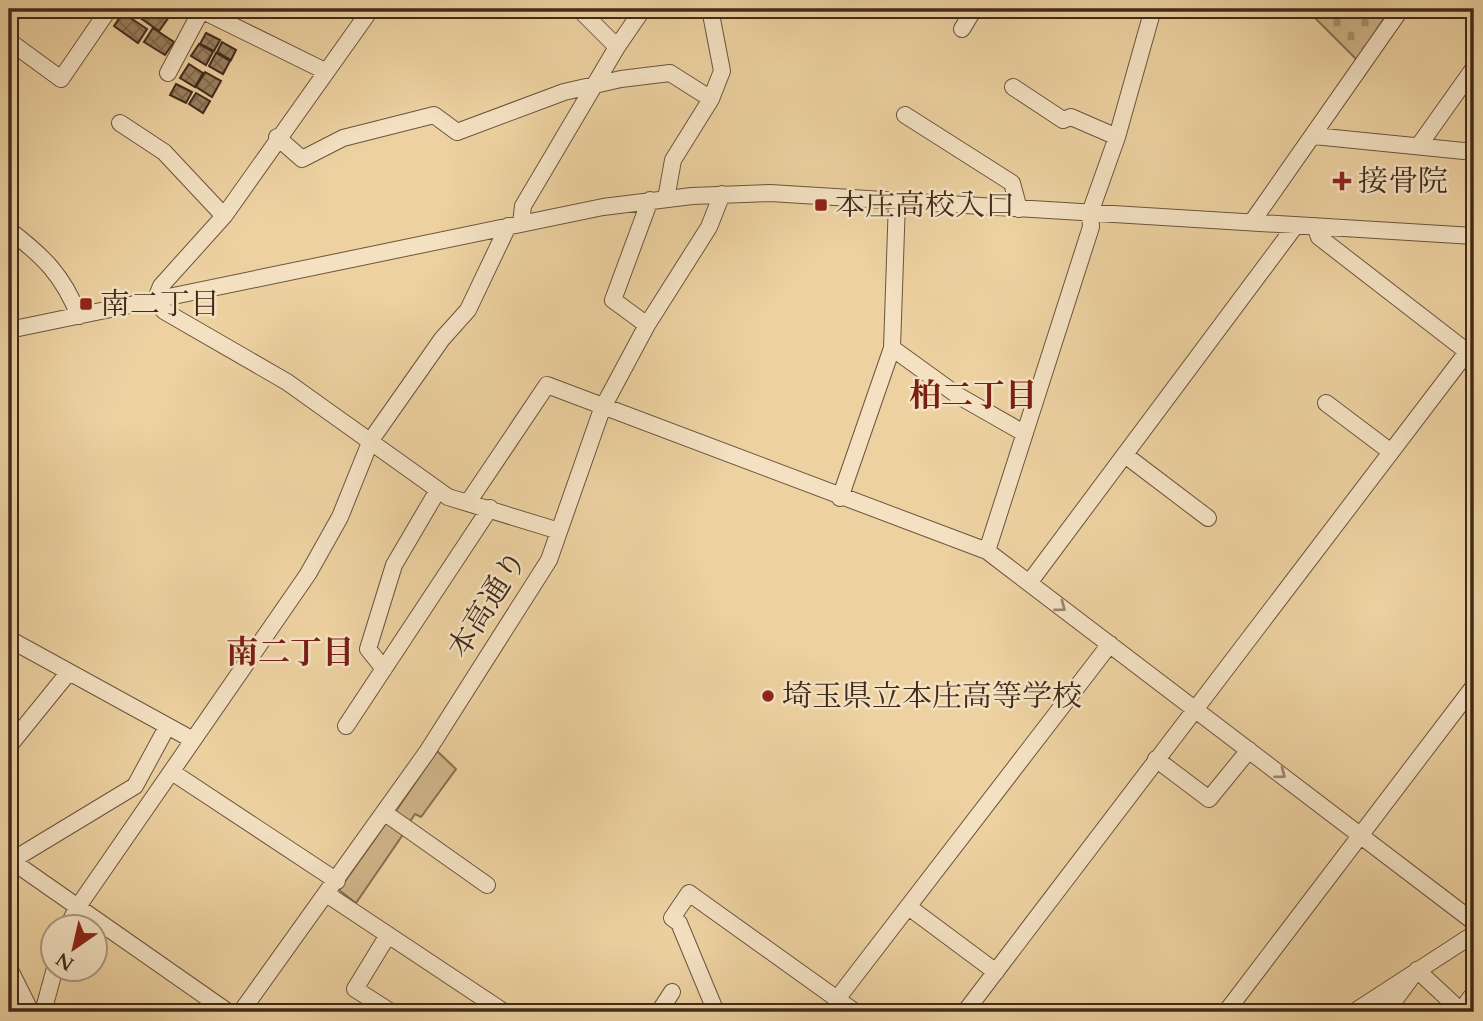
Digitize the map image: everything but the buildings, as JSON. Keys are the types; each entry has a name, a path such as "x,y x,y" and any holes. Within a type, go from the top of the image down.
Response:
{"street":[{"path":"9,16 14,9"},
{"path":"9,41 61,79 109,9"},
{"path":"168,73 202,9 325,71"},
{"path":"579,9 617,47"},
{"path":"75,912 308,574 340,516 370,440 442,339 468,310 523,206 617,47 643,9"},
{"path":"647,325 613,300 673,160 719,85 722,59 708,9"},
{"path":"962,29 974,9"},
{"path":"987,551 1022,432 1091,227 1090,213 1117,137 1153,9"},
{"path":"1252,222 1401,9"},
{"path":"1470,9 1474,13"},
{"path":"155,301 161,286 224,216 366,10"},
{"path":"1420,144 1474,68"},
{"path":"277,136 302,159 343,138 434,115 457,132 564,92 596,83 670,73 711,99"},
{"path":"1013,87 1063,120 1071,117 1117,137"},
{"path":"905,115 1012,183 1019,209"},
{"path":"120,124 164,152 224,216"},
{"path":"1314,136 1420,144 1474,152"},
{"path":"9,330 514,225 658,200 722,194 770,193 1474,236"},
{"name":"本高通り","path":"241,1012 385,813 549,560 602,409 647,325 709,227 722,194"},
{"path":"840,498 892,348 897,201"},
{"path":"1029,583 1296,225"},
{"path":"965,1012 1391,452 1472,351 1319,237 1315,226"},
{"path":"9,230 42,255 68,287 79,316"},
{"path":"155,301 164,311 287,382 448,497 469,501 559,531"},
{"path":"892,348 957,395 1022,432"},
{"path":"469,501 547,385 602,409 987,551 1474,922"},
{"path":"1326,403 1391,452"},
{"path":"1125,455 1208,517"},
{"path":"384,669 368,649 384,595 394,565 438,490"},
{"path":"346,726 489,508"},
{"path":"9,639 193,740"},
{"path":"837,999 910,908 1110,644"},
{"path":"9,746 69,672"},
{"path":"1226,1012 1474,686"},
{"path":"167,727 135,786 10,860 228,1012"},
{"path":"1156,759 1209,799 1249,750"},
{"path":"172,772 333,888 388,935 504,1012"},
{"path":"385,813 487,885"},
{"path":"716,1012 705,993 679,923 672,918 689,893 855,1012"},
{"path":"910,908 996,972"},
{"path":"1354,1012 1474,934"},
{"path":"388,935 355,989 391,1012"},
{"path":"9,968 31,1012"},
{"path":"1417,970 1461,1011 1471,997"},
{"path":"1386,1012 1417,970"},
{"path":"43,1012 51,982"},
{"path":"659,1012 672,992"}],"green space":[{"path":"1306,9 1390,9 1357,60"},
{"path":"437,751 456,769 421,817 415,814 409,823 396,811"},
{"path":"387,822 404,833 356,903 339,890"}],"place":[{"name":"接骨院","path":"1342,181"},
{"name":"本庄高校入口","path":"821,205"},
{"name":"南二丁目","path":"86,304"},
{"name":"埼玉県立本庄高等学校","path":"768,696"}],"district":[{"name":"柏二丁目","path":"973,395"},
{"name":"南二丁目","path":"290,652"}]}
